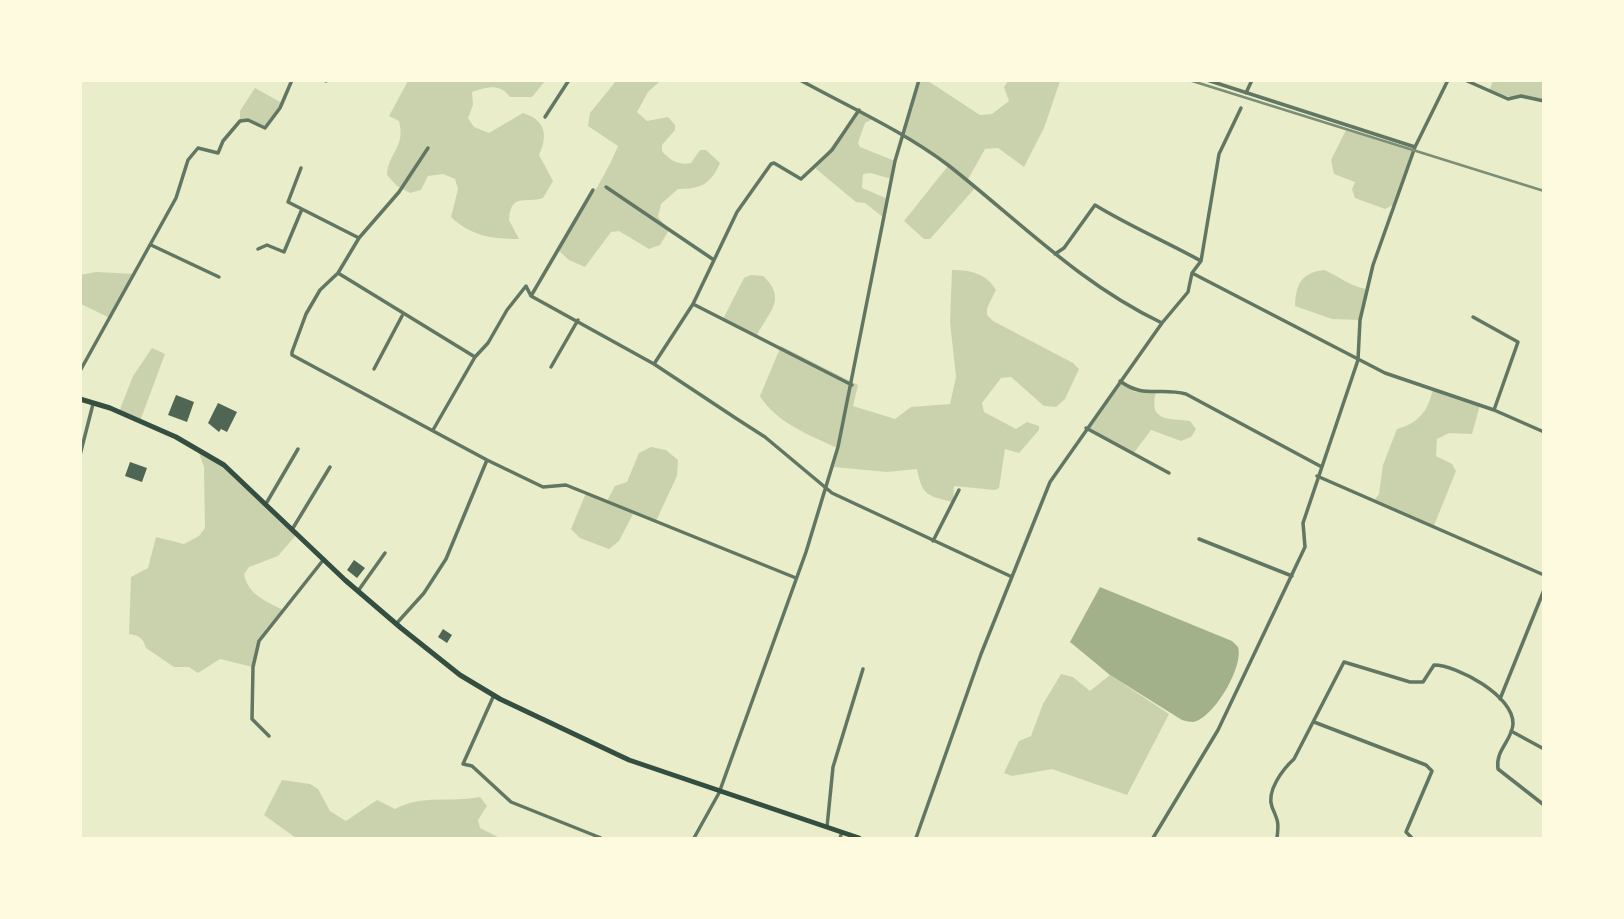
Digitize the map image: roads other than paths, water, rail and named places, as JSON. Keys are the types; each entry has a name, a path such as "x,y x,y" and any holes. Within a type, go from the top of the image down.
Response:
{"main road":[{"path":"80,399 110,408 176,437 225,465 396,624 460,675 494,695 590,744 719,793 827,827 841,835 859,838"}],"street":[{"path":"80,371 176,198 188,160 198,148 218,153 223,141 240,121 248,120 265,128 280,108 292,80"},
{"path":"545,117 569,80"},
{"path":"800,80 903,133 1055,254 1136,310 1162,323"},
{"path":"694,838 719,793 797,578 826,489 852,384 903,133 919,80"},
{"path":"1207,80 1415,146"},
{"path":"1246,93 1252,80"},
{"path":"1153,838 1207,752 1305,547 1303,523 1358,360 1360,320 1366,291 1415,146 1448,80"},
{"path":"1465,80 1508,99 1521,96 1544,102"},
{"path":"916,838 1010,576 1050,482 1162,323 1188,292 1192,273 1201,261 1219,154 1241,108"},
{"path":"654,364 693,304 737,212 771,164 802,179 832,150 859,110"},
{"path":"428,148 399,192 359,238 338,273 320,290 306,314 292,355 486,460 543,487 566,485 797,578"},
{"path":"301,168 288,202 359,238"},
{"path":"606,187 714,260"},
{"path":"531,296 593,190"},
{"path":"1055,254 1064,248 1095,205 1137,231 1151,233 1201,261"},
{"path":"258,249 267,245 284,252 302,209"},
{"path":"151,245 219,277"},
{"path":"338,273 402,315 475,357"},
{"path":"1192,273 1385,373 1494,410 1544,432"},
{"path":"433,430 475,357 488,343 507,310 526,286 531,296 654,364 765,437 826,489 1010,576"},
{"path":"693,304 852,384"},
{"path":"374,369 402,315"},
{"path":"1473,317 1518,342 1494,410"},
{"path":"551,367 578,320"},
{"path":"1120,381 1135,392 1174,391 1186,394 1321,466"},
{"path":"80,455 93,404"},
{"path":"1086,428 1169,474"},
{"path":"267,502 298,449"},
{"path":"396,624 424,593 446,559 486,460"},
{"path":"293,528 330,467"},
{"path":"1317,476 1544,575"},
{"path":"933,541 959,490"},
{"path":"1199,539 1292,576"},
{"path":"358,591 385,553"},
{"path":"268,736 251,719 253,667 259,641 324,559"},
{"path":"1500,700 1544,590"},
{"path":"1277,838 1278,816 1271,806 1271,792 1314,722 1344,662 1410,682 1423,682 1434,665 1444,665 1480,681 1500,700 1512,718 1511,731 1499,751 1498,769 1544,805"},
{"path":"827,827 833,767 863,669"},
{"path":"494,695 463,764 472,766 511,802 601,838"},
{"path":"1314,722 1426,765 1432,771 1406,831 1412,838"},
{"path":"1511,731 1544,750"}],"railway":[{"path":"1189,80 1544,191"}]}
